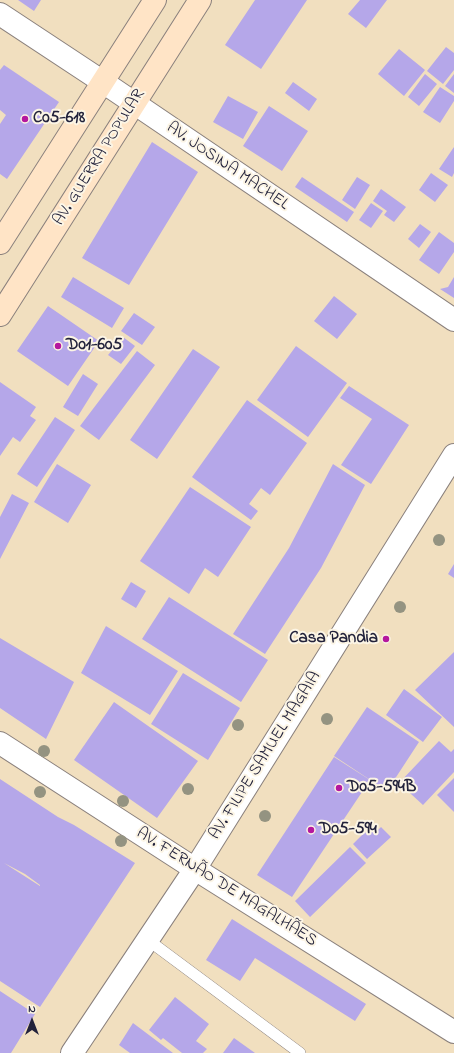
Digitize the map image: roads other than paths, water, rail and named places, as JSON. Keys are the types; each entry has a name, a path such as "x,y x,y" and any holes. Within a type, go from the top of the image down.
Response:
{"main road":[{"path":"0,243 155,0"},
{"name":"AV. GUERRA POPULAR","path":"0,315 200,0"}],"street":[{"name":"AV. JOSINA MACHEL","path":"0,14 454,320"},
{"name":"AV. FILIPE SAMUEL MAGAIA","path":"72,1053 195,869 454,455"},
{"name":"AV. FERNÃO DE MAGALHÃES","path":"0,743 195,869 454,1032"}],"lane":[{"path":"148,940 300,1053"}],"place":[{"name":"C05-618","path":"25,119"},
{"name":"D01-605","path":"58,346"},
{"name":"Casa Pandia","path":"386,639"},
{"name":"D05-594B","path":"339,788"},
{"name":"D05-594","path":"311,830"}]}
